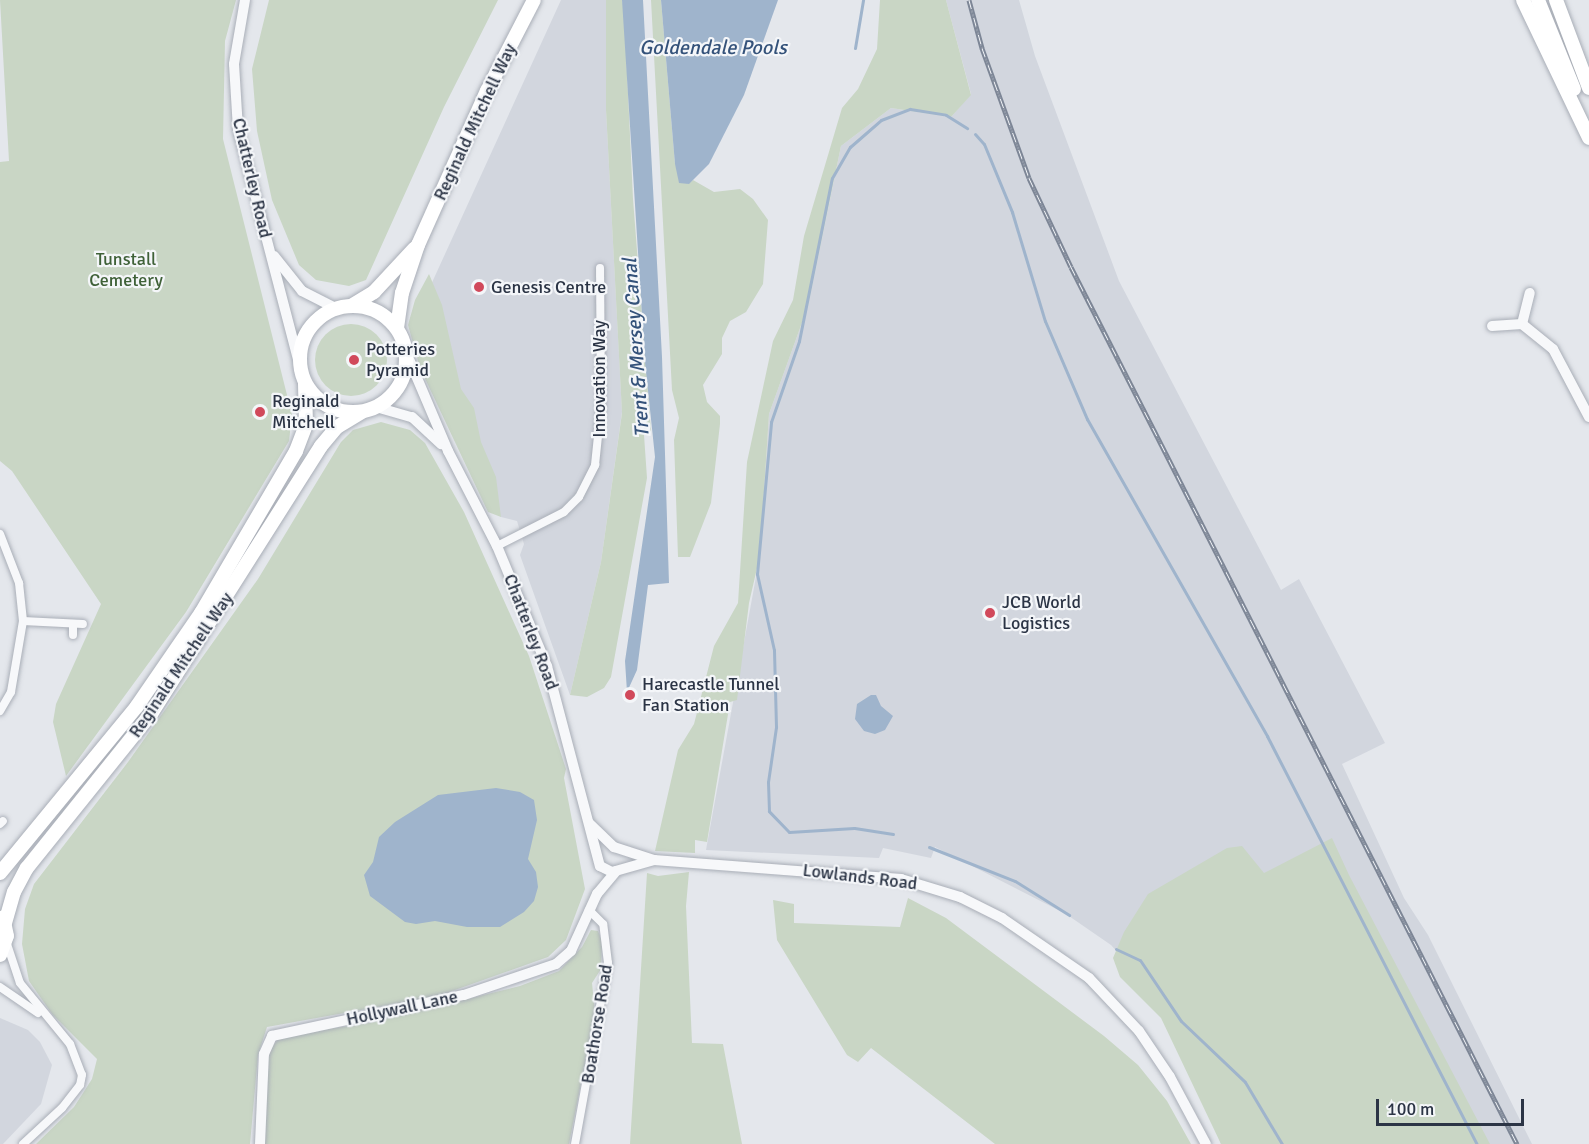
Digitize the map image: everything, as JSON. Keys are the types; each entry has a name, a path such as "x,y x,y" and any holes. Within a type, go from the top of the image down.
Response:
{"main road":[{"name":"Reginald Mitchell Way","path":"397,328 402,293 418,245 488,91 534,0"},
{"path":"1522,0 1589,138"},
{"path":"1538,0 1589,124"},
{"path":"1556,0 1589,88"},
{"path":"1564,0 1589,80"},
{"name":"Reginald Mitchell Way","path":"351,306 374,292 418,245"},
{"path":"351,306 380,313 397,328 406,352 405,370 398,388 376,407 362,412 333,408 303,376 300,351 306,334 317,320 336,309 351,306"},
{"name":"Reginald Mitchell Way","path":"0,873 137,706 207,603 300,444 306,425 303,376"},
{"name":"Reginald Mitchell Way","path":"6,941 3,918 27,867 151,714 329,435 362,412"},
{"path":"0,955 6,941"}],"street":[{"name":"Chatterley Road","path":"244,0 234,64 234,96 240,141 303,376"},
{"name":"Chatterley Road","path":"269,249 302,291 336,309"},
{"name":"Innovation Way","path":"497,546 564,512 579,497 595,465 601,407 600,268"},
{"path":"1522,324 1530,293"},
{"path":"1492,326 1522,324 1553,349 1589,417"},
{"name":"Chatterley Road","path":"406,352 447,451 497,546 547,666 599,859"},
{"name":"Chatterley Road","path":"376,407 412,417 447,451"},
{"path":"0,534 19,583 23,621 11,692 0,711"},
{"path":"23,621 83,624"},
{"path":"73,624 73,635"},
{"path":"589,823 617,848 624,856 618,870 606,871 599,859 604,849 617,848"},
{"name":"Lowlands Road","path":"617,848 654,860 901,879 960,897 1002,918 1089,978 1139,1031 1170,1077 1206,1144"},
{"name":"Hollywall Lane","path":"597,894 599,859"},
{"name":"Lowlands Road","path":"618,870 654,860"},
{"name":"Hollywall Lane","path":"260,1144 264,1053 272,1036 464,995 556,964 571,951 597,894 618,870"},
{"name":"Boathorse Road","path":"575,1144 608,963 603,924 589,910"},
{"path":"6,941 14,971 46,1019 70,1044 82,1075 80,1084 62,1108 23,1144"},
{"path":"0,987 46,1019"}],"shaded area":[{"path":"561,0 606,0 606,110 622,412 601,562 570,695 520,555 524,544 517,521 501,517 444,398 419,311"},
{"path":"946,0 1019,0 1035,56 1119,281 1281,590 1299,579 1385,743 1342,764 1404,898 1428,935 1532,1144 1221,1144 1168,1008 1111,945 1066,914 935,847 931,858 883,848 879,858 706,850 760,555 769,414 808,306 841,146 891,108 951,117 971,94"},
{"path":"0,1018 28,1030 40,1042 52,1065 41,1104 3,1144 0,1144"}],"green space":[{"name":"Tunstall Cemetery","path":"0,0 236,0 225,41 223,139 292,415 289,441 186,612 66,776 53,722 56,704 101,604 12,471 0,461 0,162 9,161"},
{"path":"269,0 498,0 444,107 366,280 349,286 316,280 299,265 272,200 257,131 252,69"},
{"path":"606,0 622,0 624,9 633,199 651,431 644,435 647,478 611,677 604,688 587,697 570,695 601,562 622,413 606,110"},
{"path":"651,0 661,0 675,164 688,184 693,180 714,192 740,189 753,199 768,220 763,284 746,312 730,321 722,338 722,354 703,385 707,402 720,416 720,424 711,503 690,557 678,557 674,440 679,418 672,390"},
{"path":"880,0 946,0 971,95 951,117 891,108 841,146 808,306 769,414 760,555 749,603 737,700 730,702 707,842 695,840 695,853 655,851 678,750 694,724 714,646 738,603 747,462 773,341 793,300 804,236 842,108 858,89 877,49"},
{"path":"429,274 442,305 461,389 474,408 481,442 496,477 501,517 488,512 420,368 408,325 415,300"},
{"path":"351,324 371,330 381,340 387,360 381,380 371,390 351,396 331,390 321,380 315,360 321,340 331,330"},
{"path":"381,422 410,430 425,443 464,512 529,656 566,769 564,778 585,889 566,940 548,957 438,996 267,1027 258,1055 250,1144 36,1144 74,1107 92,1079 97,1059 52,1014 29,981 22,944 25,909 34,884 128,762 258,579 341,442 353,430"},
{"path":"1332,838 1349,875 1490,1144 1221,1144 1161,1018 1120,977 1113,958 1124,932 1148,894 1227,848 1242,846 1264,873"},
{"path":"689,872 686,906 692,1043 723,1044 742,1144 630,1144 647,873 658,876"},
{"path":"908,898 946,918 1104,1036 1138,1065 1167,1101 1191,1144 995,1144 871,1048 858,1062 847,1055 777,940 773,900 794,904 794,923 900,927"},
{"path":"591,930 598,931 602,941 601,969 592,983 595,1013 569,1144 263,1144 268,1060 271,1048 281,1036 369,1023 520,986 559,971 582,947"}],"water":[{"path":"622,0 643,0 662,357 669,583 648,585 637,670 627,692 625,661 655,457 645,362"},
{"name":"Goldendale Pools","path":"661,0 778,0 744,95 709,164 689,184 679,183 675,164"},
{"path":"871,695 876,695 881,706 893,716 885,730 875,734 864,731 855,719 857,704"},
{"path":"496,788 520,792 534,800 537,820 528,859 536,872 538,887 534,901 524,912 500,927 467,927 435,921 416,924 405,922 370,896 364,875 373,862 379,837 395,822 438,795"}],"waterway":[{"path":"855,48 863,0"},
{"path":"893,834 854,828 789,832 769,811 768,782 776,727 774,650 757,574 771,422 799,341 832,178 850,147 881,120 910,109 946,115 967,128"},
{"path":"975,134 984,144 1012,212 1045,321 1087,419 1267,736 1477,1144"},
{"path":"929,847 1015,881 1069,915"},
{"path":"1116,949 1140,960 1181,1021 1245,1082 1282,1144"}],"railway":[{"path":"969,0 982,48 1029,178 1071,267 1517,1144"}],"place":[{"name":"Genesis Centre","path":"479,287"},
{"name":"Potteries Pyramid","path":"354,360"},
{"name":"Reginald Mitchell","path":"260,412"},
{"name":"JCB World Logistics","path":"990,613"},
{"name":"Harecastle Tunnel Fan Station","path":"630,695"}],"water label":[{"name":"Trent & Mersey Canal","path":"636,348"}]}
